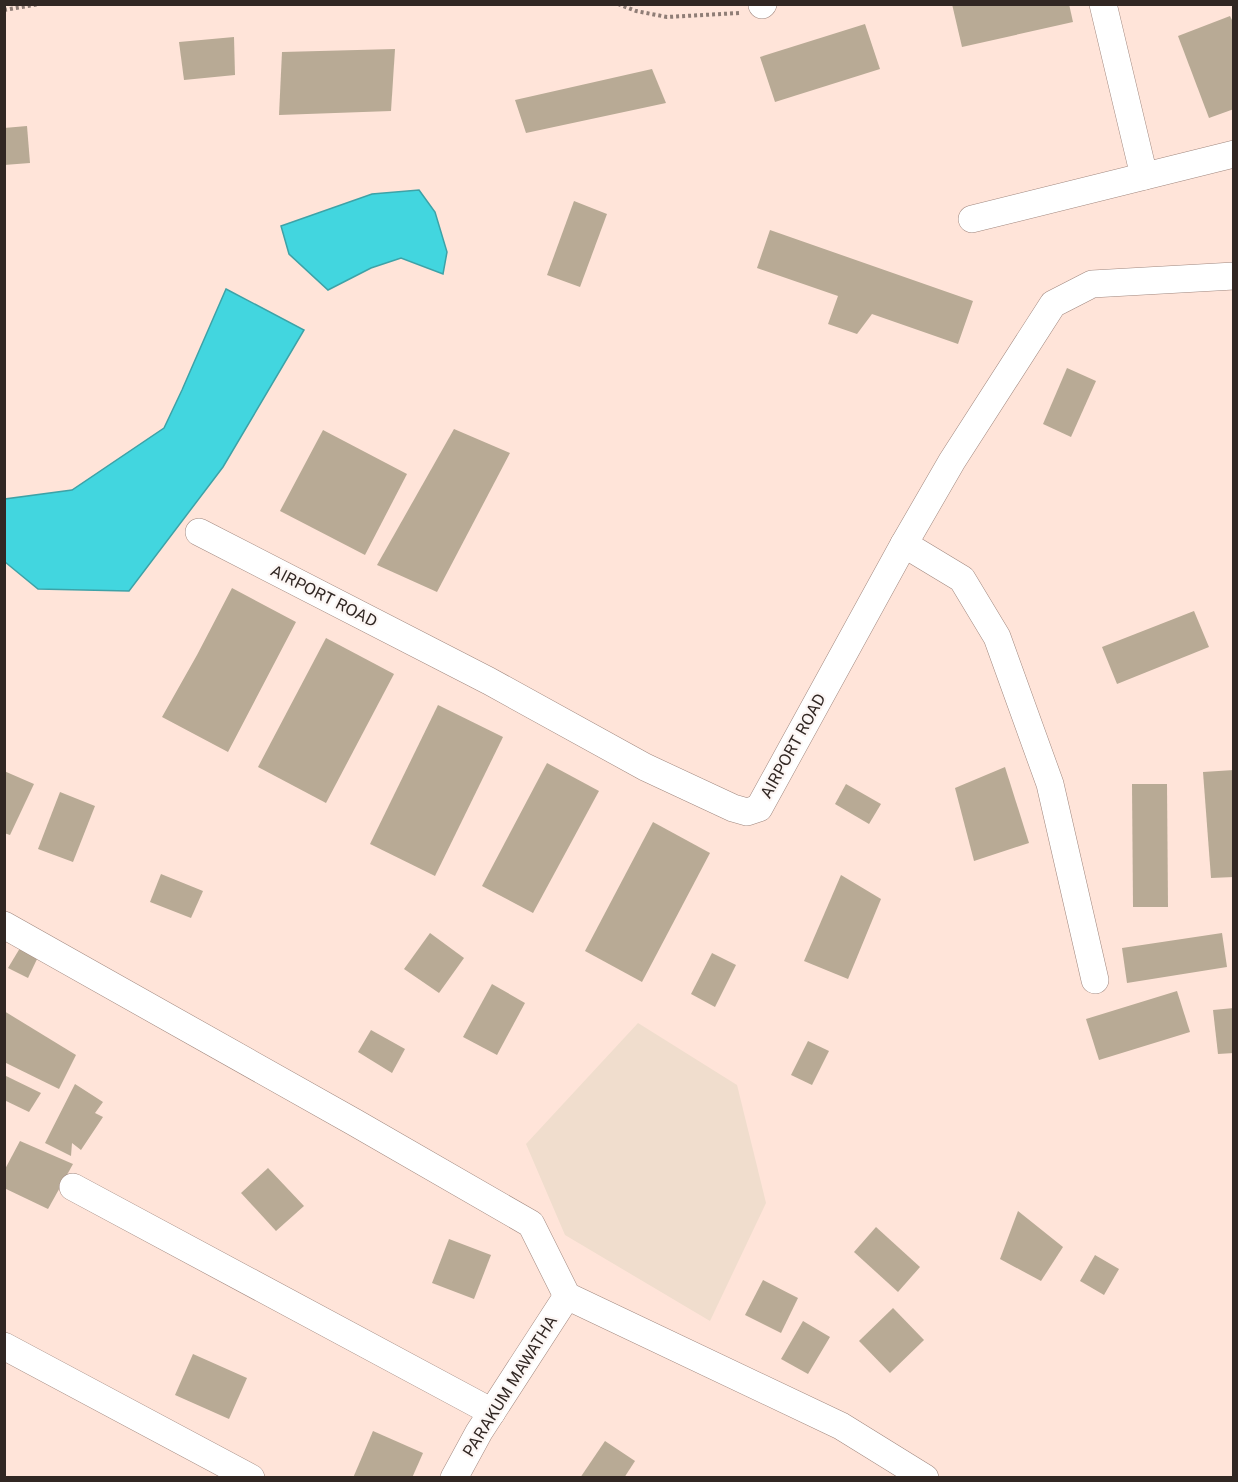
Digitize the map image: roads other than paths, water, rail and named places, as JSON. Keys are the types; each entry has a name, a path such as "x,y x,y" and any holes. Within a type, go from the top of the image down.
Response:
{"street":[{"path":"1103,4 1144,176"},
{"path":"972,219 1233,154"},
{"name":"AIRPORT ROAD","path":"199,532 489,681 645,767 733,808 747,812 759,808 770,790 904,544 952,461 1053,304 1092,284 1233,276"},
{"path":"904,544 962,579 997,637 1050,784 1095,980"},
{"path":"4,925 531,1224 567,1296 841,1425 925,1478"},
{"path":"73,1187 492,1412"},
{"name":"PARAKUM MAWATHA","path":"454,1478 479,1432 567,1296"},
{"path":"4,1346 251,1478"}],"water":[{"path":"419,190 435,212 447,252 443,274 401,258 371,268 328,290 289,254 281,226 372,194"},
{"path":"226,289 304,330 223,467 129,591 38,589 5,562 5,499 72,490 164,428"}]}
